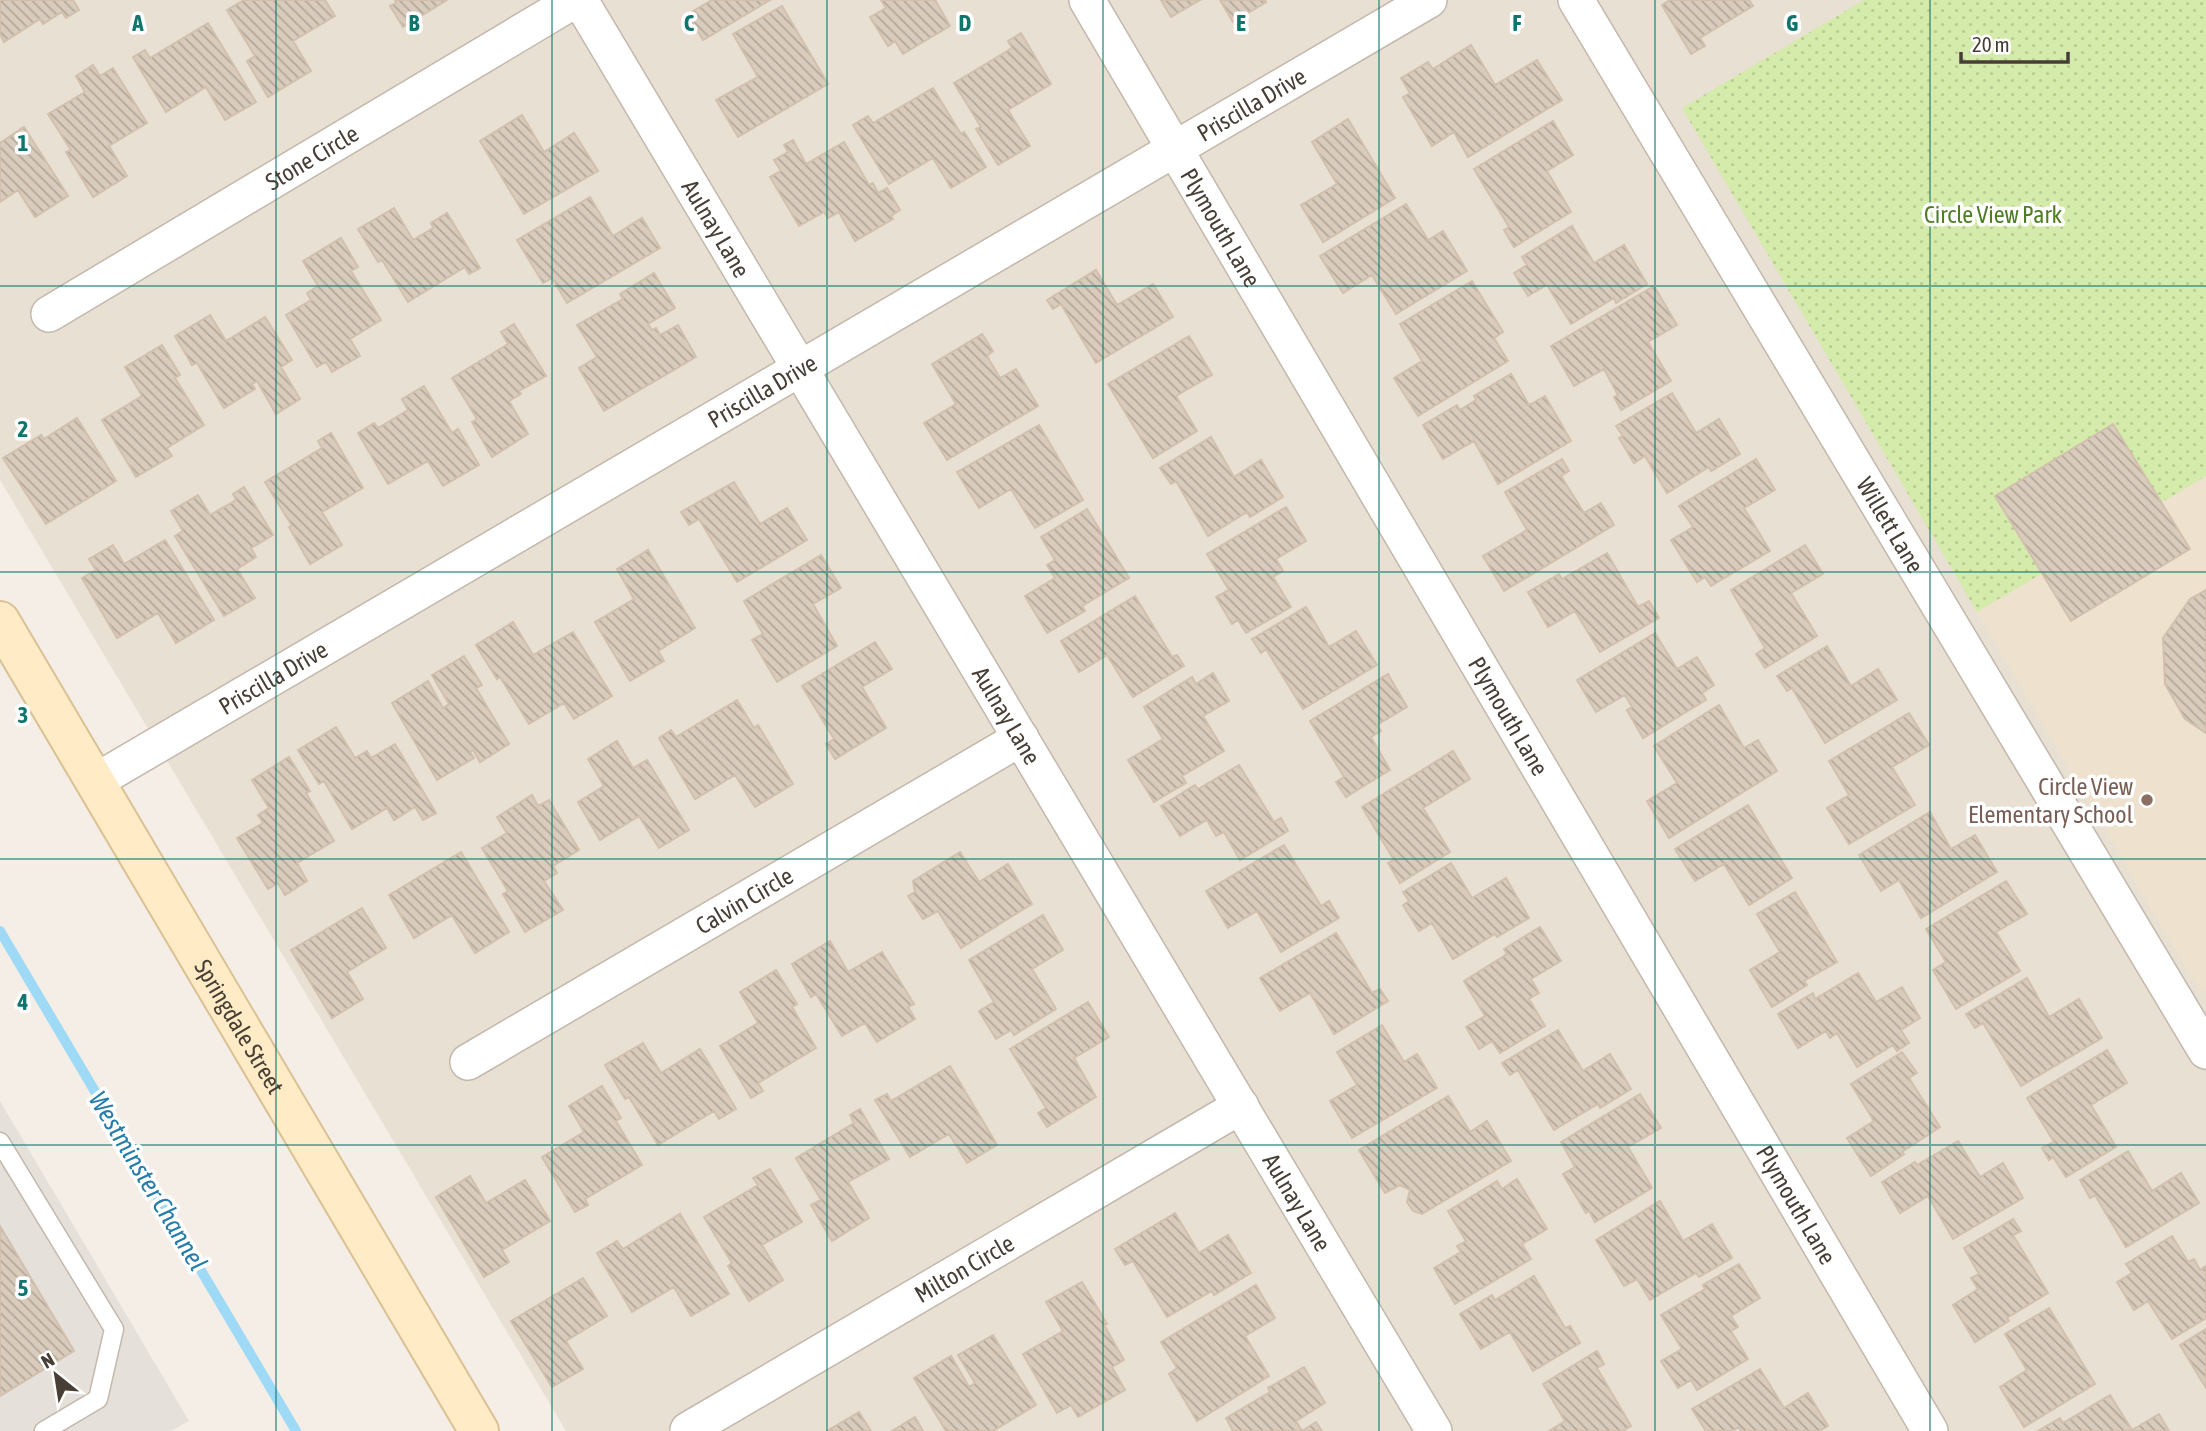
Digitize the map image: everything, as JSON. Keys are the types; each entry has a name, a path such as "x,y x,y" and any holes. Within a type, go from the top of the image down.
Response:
{"main road":[{"name":"Springdale Street","path":"0,621 479,1431"}],"street":[{"name":"Stone Circle","path":"49,314 578,0"},
{"name":"Aulnay Lane","path":"578,0 1434,1431"},
{"name":"Plymouth Lane","path":"1087,0 1930,1431"},
{"name":"Priscilla Drive","path":"96,781 1429,0"},
{"name":"Willett Lane","path":"1576,0 2203,1037"},
{"name":"Calvin Circle","path":"468,1062 1021,738"},
{"name":"Milton Circle","path":"688,1430 1241,1106"}],"lane":[{"path":"0,1142 114,1329 98,1399 44,1431"}],"shaded area":[{"path":"0,0 2206,0 2206,1431 566,1431 0,480"},
{"name":"Circle View Elementary School","path":"2206,476 2206,988 2200,992 1977,612"},
{"path":"0,1101 189,1421 171,1431 0,1431"}],"green space":[{"name":"Circle View Park","path":"1864,0 2206,0 2206,476 1977,612 1682,108"}],"building":[{"path":"0,0 73,0 79,10 66,18 62,12 43,24 40,19 4,42 0,34"},
{"path":"244,0 325,0 335,16 293,41 311,71 268,97 247,61 255,56 227,10"},
{"path":"395,0 447,0 403,27 390,6 396,3"},
{"path":"712,0 770,0 703,40 688,14"},
{"path":"881,0 935,0 950,26 903,54 895,41 888,46 870,17 886,8"},
{"path":"1161,0 1200,0 1171,17"},
{"path":"1220,0 1265,0 1266,2 1233,22"},
{"path":"1670,0 1749,0 1753,6 1700,38 1705,46 1691,54 1662,5"},
{"path":"782,6 828,84 738,137 716,100 758,77 733,34"},
{"path":"208,23 256,102 225,120 206,87 166,112 133,57 145,50 150,58"},
{"path":"1021,33 1051,84 1008,110 1030,146 998,165 976,129 981,127 954,83 1012,48 1008,41"},
{"path":"1471,45 1495,85 1537,60 1562,100 1468,157 1454,132 1432,146 1403,97 1410,93 1401,78 1428,62 1433,69"},
{"path":"93,65 100,76 113,68 147,123 109,146 127,176 93,197 66,152 71,150 48,114 85,92 76,76"},
{"path":"933,88 961,134 964,132 986,167 951,188 933,158 889,184 853,125 868,116 873,123"},
{"path":"522,115 544,152 574,133 598,171 524,214 480,141"},
{"path":"1348,119 1395,198 1323,242 1301,205 1337,184 1312,142"},
{"path":"1553,121 1573,155 1547,171 1571,212 1514,247 1504,230 1509,227 1474,169"},
{"path":"24,127 68,196 35,217 18,190 0,202 0,143"},
{"path":"793,140 806,164 844,142 869,185 873,183 878,193 887,188 900,210 891,216 893,219 855,241 839,212 828,218 824,212 799,226 770,177 781,171 774,160 788,152 784,145"},
{"path":"590,197 613,236 642,218 660,248 567,303 552,278 543,283 517,240"},
{"path":"1406,204 1428,240 1443,231 1467,271 1396,314 1372,275 1343,293 1320,256"},
{"path":"394,208 413,240 433,228 431,223 447,213 480,268 469,274 465,267 408,302 382,260 378,262 358,229"},
{"path":"1572,226 1594,263 1624,245 1647,284 1616,303 1614,298 1571,324 1547,285 1528,296 1514,273 1527,265 1522,257"},
{"path":"341,238 358,267 351,271 381,320 350,339 360,356 332,372 326,362 317,367 286,315 311,300 307,293 318,286 303,261"},
{"path":"1096,270 1117,305 1153,284 1173,317 1096,363 1061,304 1053,309 1047,300"},
{"path":"654,273 675,308 648,324 652,330 656,328 660,335 678,325 696,357 604,411 579,368 597,357 577,325 623,299 620,294"},
{"path":"1472,281 1503,332 1494,338 1508,361 1418,416 1394,378 1422,361 1400,324"},
{"path":"1654,286 1677,325 1648,342 1671,381 1621,410 1614,397 1618,395 1604,369 1574,386 1551,346"},
{"path":"210,315 226,341 265,317 292,360 281,367 300,399 276,414 257,381 252,384 255,389 224,408 197,363 192,365 175,336"},
{"path":"514,324 546,376 519,391 521,394 509,401 528,434 492,457 472,422 477,419 452,378 508,344 501,332"},
{"path":"982,334 993,351 987,356 1000,378 1016,369 1038,406 947,460 924,423 956,404 932,364"},
{"path":"1189,336 1212,375 1176,396 1197,431 1153,458 1108,384"},
{"path":"162,345 180,375 175,378 204,425 167,448 172,456 136,477 102,420 142,396 125,367"},
{"path":"1511,374 1529,405 1545,396 1571,441 1498,484 1474,441 1443,459 1423,425 1457,405 1460,410 1476,400 1474,396"},
{"path":"424,386 452,433 458,429 479,465 443,486 428,461 388,484 358,433 374,423 378,428 408,410 402,399"},
{"path":"1672,393 1696,433 1719,419 1740,454 1711,471 1709,467 1667,493 1645,456 1634,463 1619,438 1623,436 1616,426"},
{"path":"77,418 116,481 46,524 3,458 41,435 44,439"},
{"path":"2113,424 2190,549 2071,621 1995,496"},
{"path":"1039,425 1083,500 1035,528 1011,489 979,508 957,472"},
{"path":"331,433 363,488 322,512 342,545 310,564 289,527 292,526 265,482 322,448 318,441"},
{"path":"1211,437 1234,477 1261,460 1283,497 1250,517 1247,512 1208,536 1176,481 1171,484 1160,468"},
{"path":"1562,459 1569,471 1561,476 1584,513 1601,503 1614,525 1504,591 1483,556 1527,530 1505,492"},
{"path":"1756,459 1775,490 1744,508 1770,551 1711,586 1705,577 1697,582 1671,540 1693,527 1679,506"},
{"path":"734,482 760,524 787,508 807,540 737,582 699,519 689,525 681,512"},
{"path":"244,487 273,535 251,548 256,557 237,569 255,598 224,616 175,536 183,531 171,511 198,495 210,515 236,500 233,494"},
{"path":"1286,507 1306,541 1276,559 1283,571 1273,577 1291,607 1246,633 1238,620 1232,624 1216,597 1229,590 1207,554"},
{"path":"1087,509 1129,578 1082,606 1085,611 1047,633 1025,596 1055,578 1047,565 1055,560 1041,537"},
{"path":"165,540 214,620 176,643 158,613 117,638 82,578 96,570 89,559 113,545 124,564"},
{"path":"1805,545 1823,574 1791,593 1817,636 1765,668 1756,654 1765,648 1731,590"},
{"path":"648,550 695,628 658,651 664,661 630,681 595,622 634,599 617,569"},
{"path":"1607,553 1638,607 1649,601 1659,618 1600,652 1575,611 1548,627 1528,592 1559,574 1562,579"},
{"path":"821,555 841,588 813,604 837,646 777,682 752,640 763,634 744,601"},
{"path":"2206,590 2206,733 2185,719 2165,684 2163,638 2190,599"},
{"path":"1135,596 1172,657 1177,655 1184,666 1133,697 1107,655 1079,672 1061,641"},
{"path":"1306,607 1329,647 1356,631 1377,665 1303,709 1266,649 1261,653 1252,639"},
{"path":"513,622 533,655 573,632 612,696 574,719 564,703 529,724 500,677 497,679 476,645"},
{"path":"1655,633 1677,669 1697,657 1714,685 1702,693 1706,700 1643,738 1627,710 1632,707 1625,695 1596,712 1577,680"},
{"path":"875,642 892,669 862,687 886,728 835,759 826,744 834,739 802,686"},
{"path":"1827,646 1851,686 1878,669 1897,700 1825,743 1792,688 1787,691 1777,676"},
{"path":"464,656 482,685 476,688 509,744 480,762 473,750 470,752 474,758 437,780 392,703 428,681 443,708 449,704 432,675"},
{"path":"1213,673 1229,701 1203,716 1224,751 1182,776 1186,783 1154,802 1128,760 1163,739 1144,707 1192,677 1196,684"},
{"path":"1388,674 1407,707 1377,725 1381,731 1371,737 1390,770 1346,797 1336,782 1344,777 1310,721"},
{"path":"737,700 754,728 758,725 793,784 755,807 735,775 695,799 659,738 671,730 676,737"},
{"path":"1719,705 1744,748 1758,740 1777,771 1669,838 1647,801 1677,783 1654,746"},
{"path":"1909,713 1929,745 1892,767 1915,805 1849,844 1827,808 1849,795 1829,761"},
{"path":"336,727 355,758 367,751 371,758 395,744 436,813 423,820 415,807 394,820 387,808 352,829 324,781 319,784 298,750"},
{"path":"617,741 633,768 647,760 689,830 659,848 639,816 600,840 578,802 604,786 588,759"},
{"path":"1453,751 1470,779 1423,808 1450,852 1400,883 1388,863 1394,860 1362,807"},
{"path":"289,757 310,791 306,793 334,841 297,863 307,881 285,895 278,883 268,889 237,838 263,823 258,815 269,808 252,780"},
{"path":"1239,765 1274,822 1281,818 1288,831 1240,860 1224,832 1216,836 1207,820 1180,836 1161,806 1195,785 1198,789"},
{"path":"532,795 538,806 549,800 579,850 553,866 557,873 544,881 563,910 525,932 503,894 508,891 482,848 507,833 497,817"},
{"path":"1748,805 1792,878 1749,905 1724,864 1695,881 1675,849"},
{"path":"1930,812 1951,849 1975,835 1997,872 1921,918 1899,880 1881,891 1859,855"},
{"path":"1284,845 1321,906 1329,901 1339,918 1281,952 1257,911 1228,928 1206,891"},
{"path":"461,852 509,932 475,953 452,915 414,938 389,895"},
{"path":"960,852 979,882 1008,864 1032,904 961,948 938,911 923,919 908,896 915,892 913,881"},
{"path":"1451,863 1472,898 1506,878 1529,918 1453,959 1432,923 1419,931 1403,905 1409,901 1403,892"},
{"path":"2006,881 2027,914 1996,932 2020,971 1956,1009 1933,970 1946,962 1926,929"},
{"path":"1795,892 1837,962 1804,981 1807,985 1772,1007 1750,970 1780,952 1757,914"},
{"path":"362,908 386,948 347,972 363,999 332,1018 291,950"},
{"path":"1043,915 1063,950 1032,969 1056,1009 1014,1035 1011,1030 996,1039 979,1011 994,1002 969,960"},
{"path":"1540,927 1561,961 1531,979 1539,993 1529,999 1545,1026 1500,1053 1492,1041 1479,1049 1466,1027 1485,1016 1464,981 1507,954 1504,949"},
{"path":"1336,933 1372,993 1380,989 1388,1001 1334,1034 1310,993 1280,1011 1260,978"},
{"path":"830,941 848,972 882,952 914,1004 908,1007 915,1019 877,1042 865,1023 842,1036 816,994 811,997 792,964"},
{"path":"776,970 797,1004 792,1007 816,1048 758,1083 763,1091 751,1098 720,1046 758,1023 740,992"},
{"path":"1858,973 1876,1002 1902,987 1920,1018 1901,1030 1909,1043 1897,1051 1893,1045 1857,1067 1837,1033 1830,1038 1826,1031 1798,1048 1778,1014 1813,993 1815,999"},
{"path":"2027,978 2049,1017 2079,999 2102,1038 2021,1086 1983,1023 1975,1028 1966,1014"},
{"path":"1088,1002 1109,1037 1074,1058 1096,1097 1047,1127 1038,1113 1046,1108 1010,1049"},
{"path":"1382,1025 1404,1062 1417,1054 1437,1088 1352,1138 1330,1101 1357,1085 1337,1052"},
{"path":"1558,1030 1583,1071 1610,1054 1631,1089 1600,1108 1598,1104 1554,1130 1518,1070 1510,1075 1502,1063"},
{"path":"643,1043 661,1073 700,1049 736,1109 719,1119 714,1111 658,1145 629,1097 625,1099 605,1065"},
{"path":"2107,1050 2127,1083 2091,1105 2116,1147 2066,1177 2053,1157 2049,1160 2042,1148 2054,1142 2027,1098"},
{"path":"1902,1052 1917,1073 1909,1078 1940,1127 1871,1176 1847,1138 1874,1121 1851,1084"},
{"path":"950,1066 997,1145 967,1163 949,1134 910,1157 875,1100 887,1094 891,1101"},
{"path":"602,1086 621,1118 616,1121 642,1165 585,1199 588,1205 575,1212 542,1157 584,1132 569,1106"},
{"path":"1640,1094 1661,1128 1628,1147 1652,1188 1595,1222 1589,1211 1586,1213 1563,1174 1575,1167 1561,1142"},
{"path":"1448,1096 1470,1132 1487,1121 1511,1161 1422,1214 1413,1211 1407,1202 1410,1190 1400,1185 1385,1193 1359,1150"},
{"path":"860,1109 889,1159 848,1182 869,1218 832,1241 811,1205 821,1200 796,1158 854,1123 850,1115"},
{"path":"1958,1141 1980,1177 2003,1163 2023,1198 1953,1239 1928,1196 1900,1213 1882,1182"},
{"path":"2128,1151 2152,1191 2181,1173 2199,1203 2126,1247 2095,1195 2090,1198 2080,1180"},
{"path":"770,1169 802,1222 762,1245 783,1280 749,1301 728,1266 732,1263 704,1217 758,1185 753,1178"},
{"path":"470,1176 486,1203 525,1180 550,1221 502,1250 509,1262 484,1277 436,1197"},
{"path":"1517,1179 1547,1229 1522,1244 1531,1259 1455,1304 1434,1268 1461,1252 1457,1246 1466,1241 1448,1211 1497,1181 1502,1189"},
{"path":"1660,1201 1683,1241 1712,1224 1732,1258 1699,1277 1696,1273 1650,1300 1637,1279 1624,1286 1596,1240"},
{"path":"1175,1213 1199,1253 1228,1235 1251,1273 1214,1295 1212,1291 1167,1317 1133,1261 1125,1265 1115,1249"},
{"path":"680,1214 729,1294 691,1316 674,1287 632,1312 597,1253 617,1241 623,1249"},
{"path":"2013,1219 2021,1231 2013,1235 2048,1293 1975,1342 1953,1305 1978,1289 1971,1278 1979,1274 1964,1248"},
{"path":"0,1226 74,1351 0,1396"},
{"path":"2172,1236 2188,1262 2194,1259 2200,1270 2206,1266 2206,1318 2172,1339 2148,1301 2134,1310 2117,1282 2132,1273 2126,1264"},
{"path":"1739,1264 1760,1298 1731,1316 1738,1327 1731,1331 1748,1359 1697,1390 1691,1380 1678,1388 1661,1361 1682,1349 1661,1315 1705,1289 1703,1285"},
{"path":"1534,1276 1565,1328 1570,1326 1580,1343 1533,1371 1510,1332 1481,1349 1460,1314 1492,1295 1495,1300"},
{"path":"583,1278 607,1316 566,1341 583,1369 552,1387 511,1321"},
{"path":"1082,1282 1124,1360 1112,1367 1125,1390 1078,1417 1071,1405 1057,1413 1023,1354 1063,1331 1046,1302"},
{"path":"1256,1285 1275,1318 1245,1336 1269,1376 1197,1421 1169,1374 1177,1368 1161,1342"},
{"path":"2049,1308 2095,1384 2024,1427 2000,1387 2027,1370 2005,1334"},
{"path":"2206,1329 2206,1388 2180,1345"},
{"path":"993,1335 1036,1405 993,1431 946,1431 914,1378 951,1356 969,1387 975,1383 958,1355"},
{"path":"1597,1351 1604,1364 1597,1368 1631,1426 1623,1431 1549,1431 1565,1421 1543,1384"},
{"path":"1304,1367 1325,1403 1296,1421 1302,1431 1233,1431 1226,1418 1270,1392 1268,1388"},
{"path":"1760,1369 1784,1408 1808,1393 1828,1426 1819,1431 1741,1431 1739,1427 1732,1431 1706,1431 1692,1409"},
{"path":"2110,1395 2132,1430 2159,1414 2169,1431 2038,1431 2060,1418 2063,1423"},
{"path":"859,1412 871,1431 827,1431"},
{"path":"915,1417 923,1431 892,1431"},
{"path":"1316,1422 1322,1431 1302,1431"}],"waterway":[{"name":"Westminster Channel","path":"0,931 296,1431"}],"place":[{"name":"Circle View Elementary School","path":"2147,800"}]}
